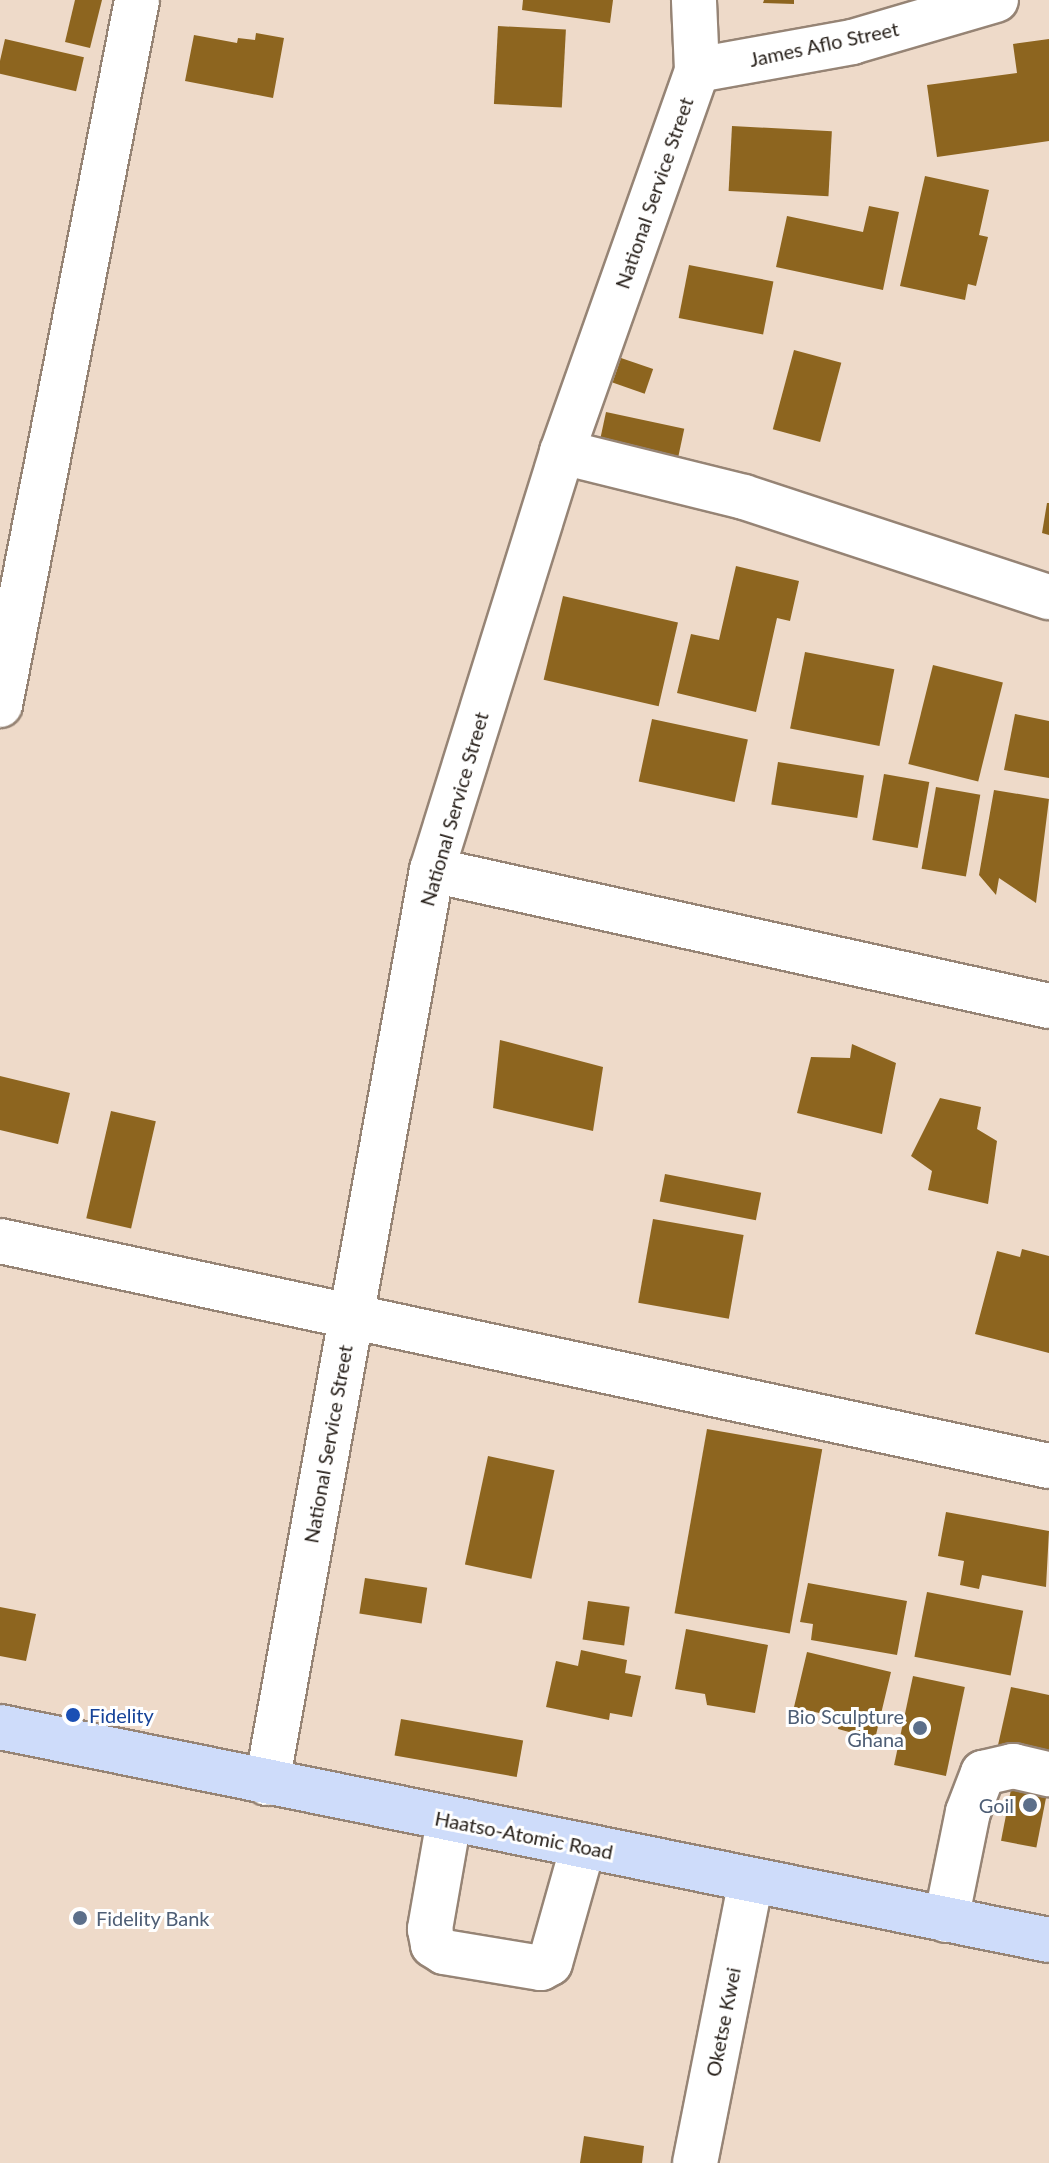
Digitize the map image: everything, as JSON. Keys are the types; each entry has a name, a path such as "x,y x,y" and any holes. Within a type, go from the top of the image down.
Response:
{"main road":[{"name":"Haatso-Atomic Road","path":"0,1727 751,1881 1049,1938"}],"street":[{"path":"0,705 137,0"},
{"name":"National Service Street","path":"267,1783 432,870 562,452 697,70 694,0"},
{"name":"James Aflo Street","path":"697,70 852,42 996,0"},
{"path":"562,452 744,497 1049,597"},
{"path":"432,870 1049,1006"},
{"path":"0,1241 1049,1466"},
{"path":"946,1920 968,1812 983,1773 1013,1766 1049,1774"},
{"path":"449,1820 430,1929 433,1945 444,1952 541,1968 550,1963 583,1846"},
{"name":"Oketse Kwei","path":"695,2163 751,1881"}],"building":[{"path":"75,0 102,0 90,48 65,42"},
{"path":"523,0 613,0 610,23 522,10"},
{"path":"764,0 794,0 794,4 763,3"},
{"path":"498,26 566,30 562,107 494,104"},
{"path":"256,33 284,38 273,98 185,81 194,35 237,43 238,38 255,40"},
{"path":"5,39 84,57 76,91 0,74"},
{"path":"1049,39 1049,141 937,157 927,85 1017,73 1013,44"},
{"path":"732,126 832,131 828,196 729,191"},
{"path":"925,176 989,190 979,235 988,237 976,286 968,284 965,300 900,286"},
{"path":"869,206 899,212 883,290 776,267 787,216 863,232"},
{"path":"689,265 773,281 763,334 679,318"},
{"path":"794,350 841,363 820,442 773,429"},
{"path":"621,358 653,369 645,394 613,383"},
{"path":"606,412 684,429 678,458 600,441"},
{"path":"1049,503 1049,535 1042,533"},
{"path":"736,566 799,581 790,621 777,618 756,712 677,693 691,634 719,640"},
{"path":"563,596 678,623 659,706 544,680"},
{"path":"805,652 894,669 879,746 790,729"},
{"path":"933,665 1003,682 978,781 908,764"},
{"path":"1015,714 1049,721 1049,778 1004,770"},
{"path":"652,719 748,739 735,802 639,782"},
{"path":"778,762 864,776 857,818 771,804"},
{"path":"884,774 929,782 918,848 872,840"},
{"path":"936,787 980,795 966,877 922,869"},
{"path":"994,790 1049,799 1036,903 999,878 996,895 979,875"},
{"path":"500,1040 603,1067 593,1131 493,1108"},
{"path":"852,1044 896,1063 882,1134 797,1113 811,1057 850,1058"},
{"path":"0,1076 70,1093 58,1144 0,1130"},
{"path":"940,1098 981,1107 977,1129 997,1141 988,1204 928,1190 932,1171 911,1156"},
{"path":"111,1111 156,1121 131,1229 86,1218"},
{"path":"665,1174 761,1193 756,1220 660,1201"},
{"path":"653,1219 744,1235 729,1319 638,1303"},
{"path":"1022,1249 1049,1256 1049,1353 975,1334 997,1251 1020,1257"},
{"path":"707,1429 822,1449 790,1633 675,1613"},
{"path":"488,1456 555,1470 531,1579 465,1565"},
{"path":"946,1512 1049,1531 1046,1587 982,1575 979,1589 960,1585 964,1561 938,1556"},
{"path":"365,1578 427,1588 422,1623 359,1614"},
{"path":"808,1583 907,1601 897,1655 811,1640 813,1624 800,1622"},
{"path":"927,1592 1023,1611 1011,1675 914,1657"},
{"path":"588,1601 630,1607 624,1645 583,1640"},
{"path":"0,1607 36,1614 26,1661 0,1656"},
{"path":"686,1629 768,1645 755,1713 707,1705 705,1694 675,1689"},
{"path":"581,1650 627,1660 625,1673 641,1676 632,1717 610,1713 609,1720 546,1707 556,1661 578,1666"},
{"path":"807,1652 891,1672 875,1739 838,1729 840,1718 794,1707"},
{"path":"913,1676 965,1687 946,1776 894,1765"},
{"path":"1011,1687 1049,1695 1049,1765 996,1754"},
{"path":"401,1719 523,1741 517,1777 395,1755"},
{"path":"1014,1774 1049,1781 1036,1848 1001,1841"},
{"path":"584,2136 644,2146 642,2163 580,2163"}],"place":[{"name":"Fidelity","path":"73,1715"},
{"name":"Bio Sculpture Ghana","path":"920,1728"},
{"name":"Goil","path":"1030,1805"},
{"name":"Fidelity Bank","path":"80,1918"}]}
